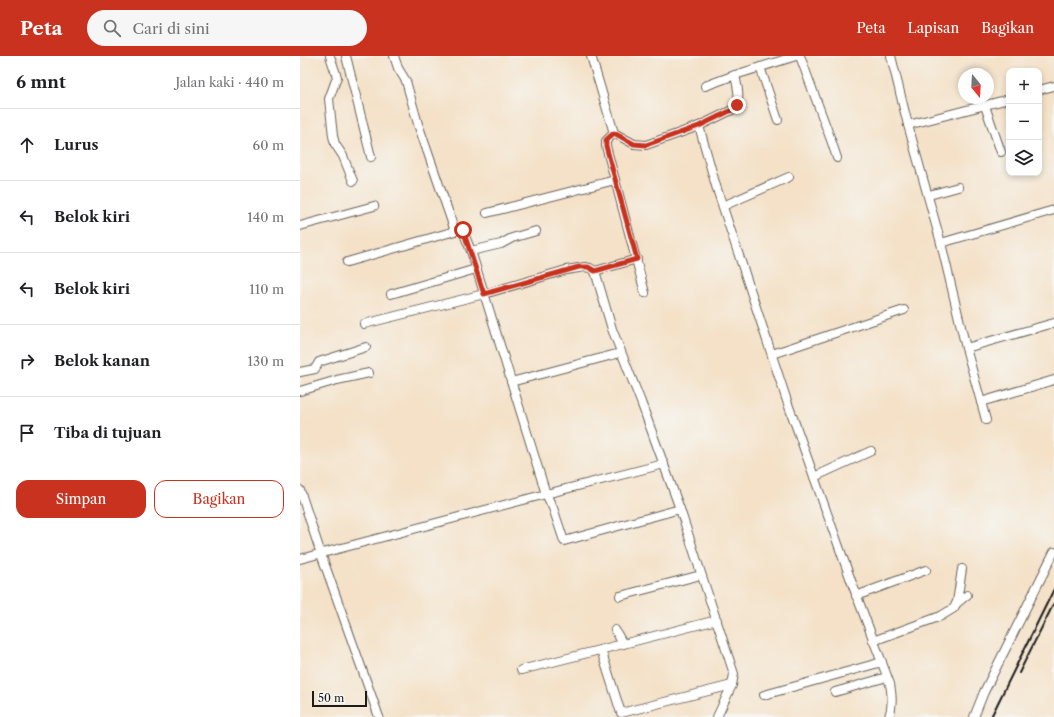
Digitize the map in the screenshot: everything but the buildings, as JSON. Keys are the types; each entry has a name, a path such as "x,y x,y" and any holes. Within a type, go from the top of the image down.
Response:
{"street":[{"path":"330,56 336,77 329,99 333,136 335,144 343,156 353,181"},
{"path":"346,56 371,157"},
{"path":"394,56 398,68 406,81 418,124 454,231"},
{"path":"591,56 614,133 634,144 646,145 699,126 734,109 738,104 735,75"},
{"path":"705,86 796,56"},
{"path":"800,56 837,158"},
{"path":"891,56 908,125 942,243 966,348 986,420"},
{"path":"760,67 778,120"},
{"path":"1042,89 1054,86"},
{"path":"908,125 1006,100"},
{"path":"985,106 1001,152"},
{"path":"699,126 723,206 772,354 856,596 887,677 892,695 892,708 889,717"},
{"path":"614,133 605,143 645,293"},
{"path":"723,206 789,178"},
{"path":"487,213 615,180"},
{"path":"929,195 958,187"},
{"path":"300,226 374,206"},
{"path":"942,243 1054,210"},
{"path":"347,262 462,228 471,251 511,382 526,425 546,494 553,508 564,541 680,508"},
{"path":"471,251 503,244 512,238 536,231"},
{"path":"364,324 484,294 579,267 588,267 595,271 637,259"},
{"path":"392,294 476,269"},
{"path":"595,271 600,292 620,353 680,508 734,674 732,685 717,717"},
{"path":"772,354 904,310"},
{"path":"966,348 1054,323"},
{"path":"300,372 315,369 319,362 366,347"},
{"path":"511,382 620,353"},
{"path":"300,391 337,380 369,373"},
{"path":"981,402 1054,380"},
{"path":"814,477 871,451"},
{"path":"300,559 664,464"},
{"path":"300,490 378,717"},
{"path":"974,717 984,692 1054,552"},
{"path":"874,641 941,616 954,608 957,602 962,569"},
{"path":"856,596 926,570"},
{"path":"620,596 701,575"},
{"path":"874,641 934,617 948,610 967,595"},
{"path":"521,670 717,620"},
{"path":"615,630 623,644"},
{"path":"601,650 621,713 732,685"},
{"path":"764,695 882,662"},
{"path":"835,692 887,677"}],"railway":[{"path":"991,717 1054,589"},
{"path":"1019,673 1054,603"}],"route":[{"path":"463,230 484,294 579,267 588,267 595,271 637,259 605,143 606,140 614,133 634,144 646,145 699,126 734,109 737,105"}]}
